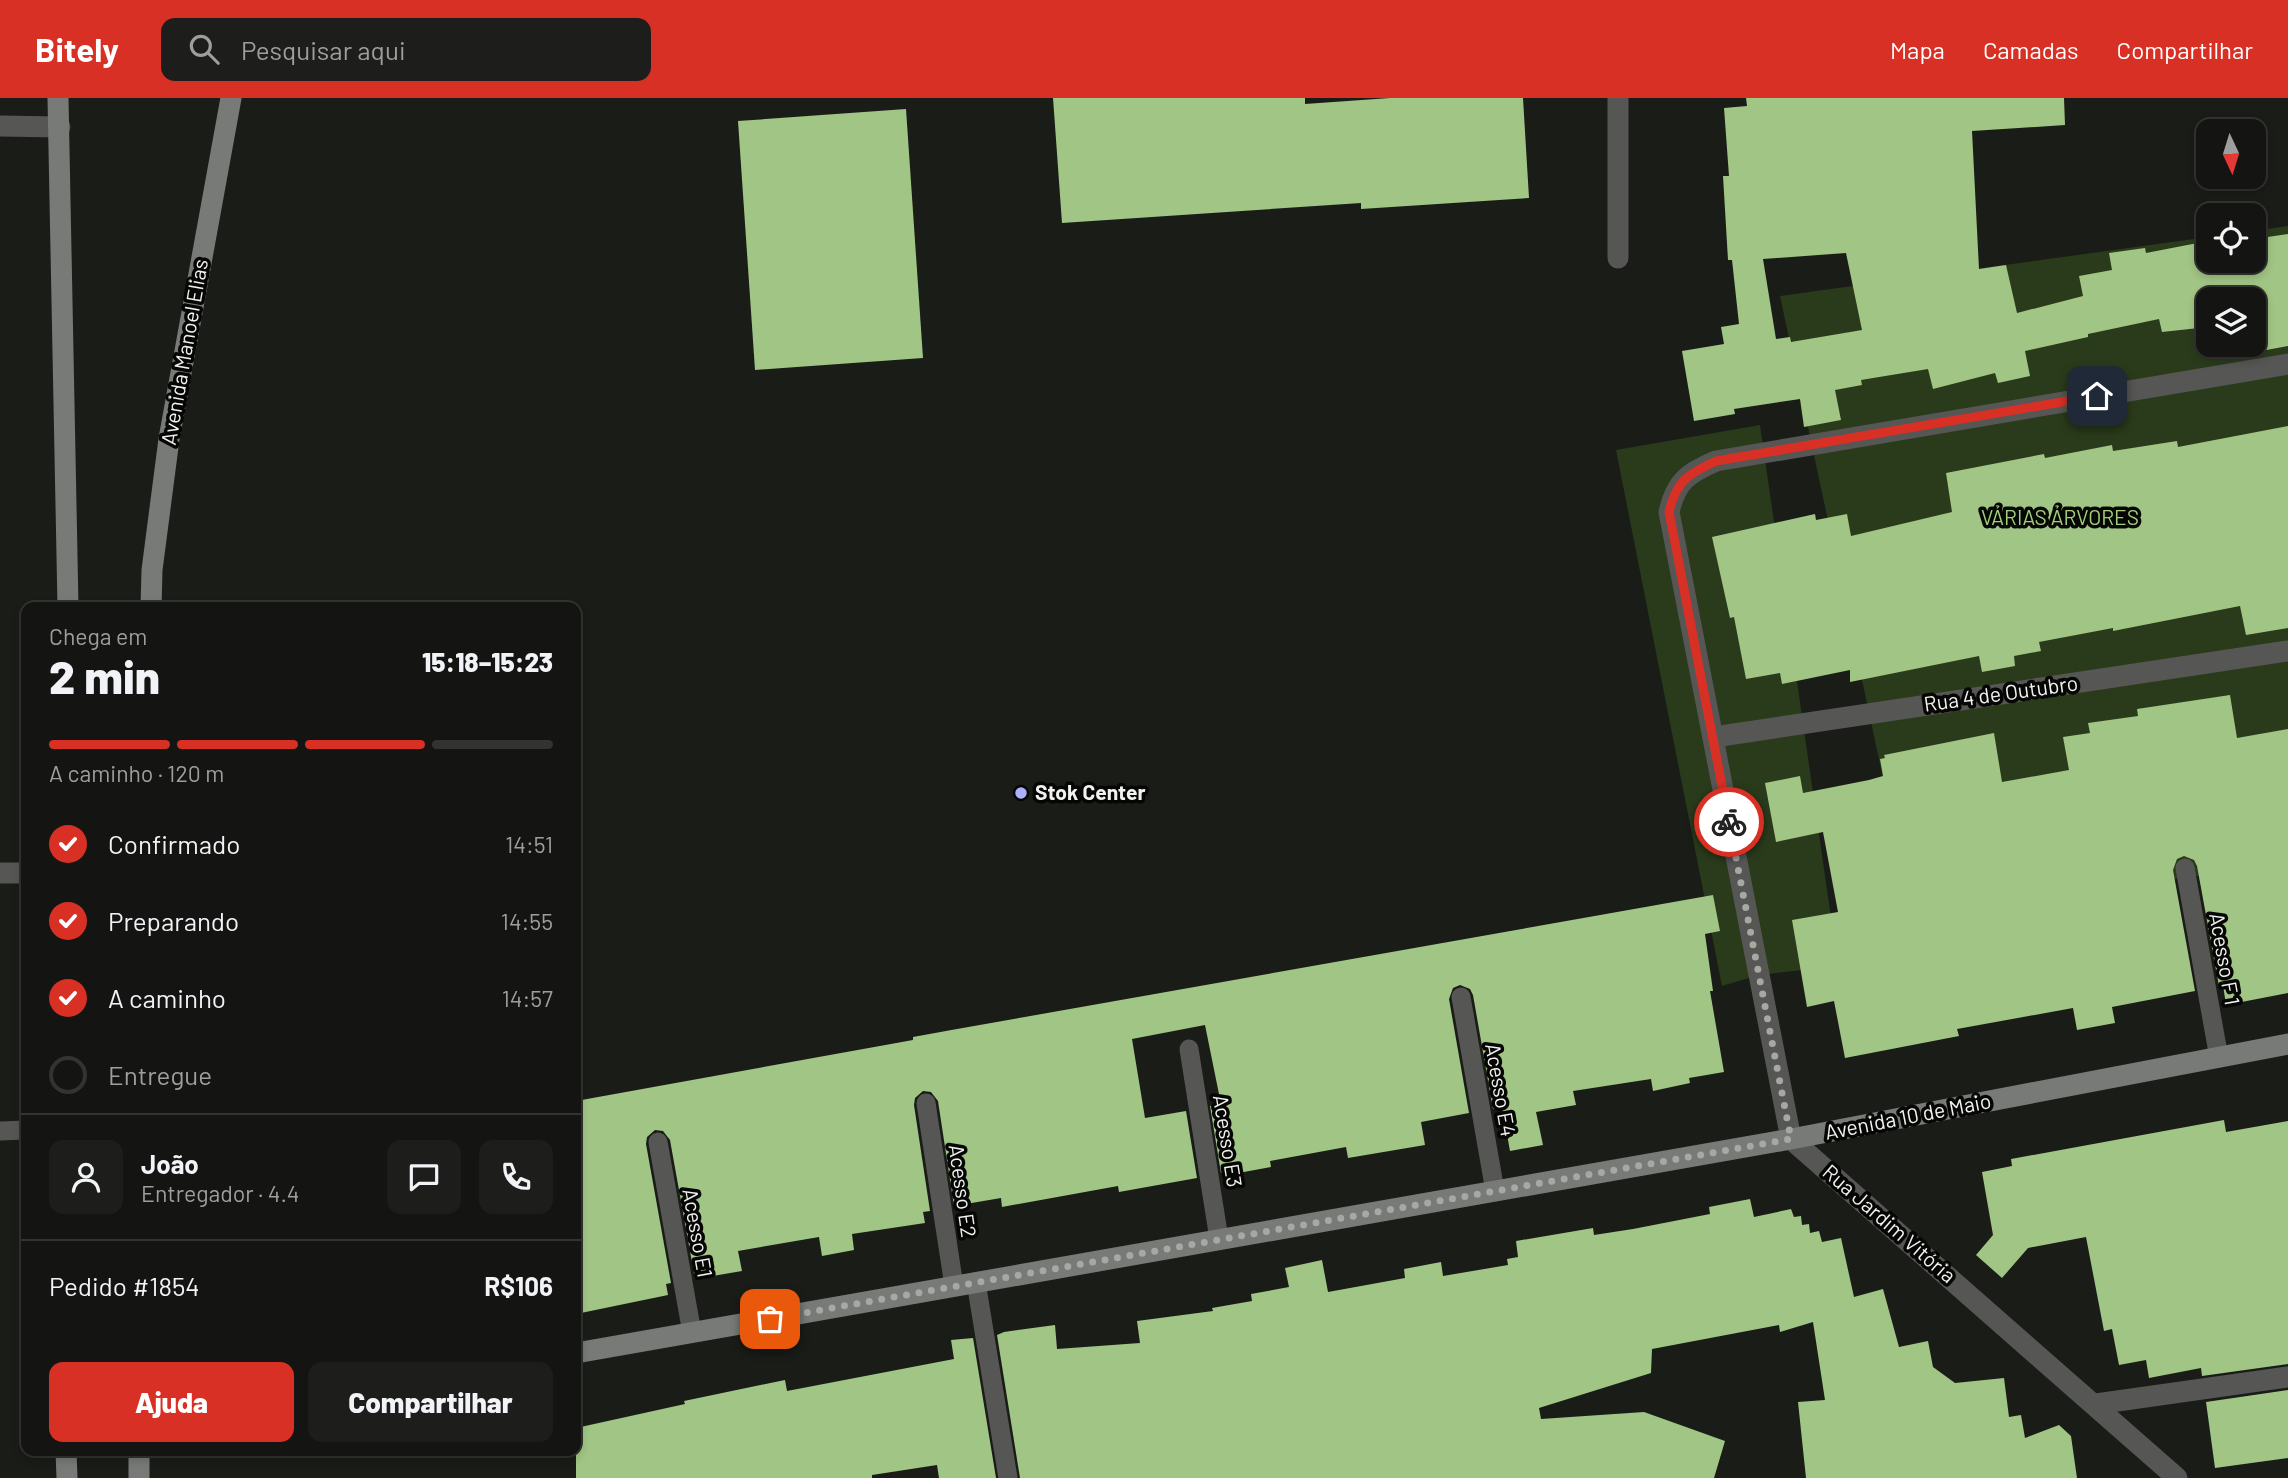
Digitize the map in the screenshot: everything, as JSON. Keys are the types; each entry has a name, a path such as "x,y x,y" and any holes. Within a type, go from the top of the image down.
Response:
{"street":[{"path":"58,98 68,602"},
{"name":"Avenida Manoel Elias","path":"151,602 152,570 169,439 231,98"},
{"path":"1618,98 1618,258"},
{"path":"0,126 60,127"},
{"path":"1791,1139 1669,512 1673,495 1683,480 1696,470 1716,461 2288,364"},
{"name":"Rua 4 de Outubro","path":"1714,737 2288,651"},
{"path":"0,873 21,873"},
{"name":"Avenida 10 de Maio","path":"581,1352 1791,1139 2288,1044"},
{"name":"Rua Jardim Vitória","path":"1791,1139 2177,1478"},
{"path":"2096,1405 2288,1377"},
{"path":"66,1456 67,1478"},
{"path":"139,1456 139,1478"}],"lane":[{"name":"Acesso F 1","path":"2185,869 2218,1058"},
{"name":"Acesso E4","path":"1461,997 1495,1191"},
{"name":"Acesso E3","path":"1189,1049 1219,1240"},
{"name":"Acesso E2","path":"926,1103 954,1286"},
{"path":"0,1131 21,1130"},
{"name":"Acesso E1","path":"658,1142 691,1333"},
{"path":"976,1282 1008,1478"}],"green space":[{"name":"VÁRIAS ÁRVORES","path":"2288,226 2288,864 1912,914 1780,296 2196,239 2196,273 2266,273 2266,229"},
{"path":"1760,425 1838,966 1759,975 1722,986 1616,450"}],"building":[{"path":"1053,98 1305,98 1305,104 1390,98 1523,98 1529,198 1361,209 1361,203 1062,223"},
{"path":"1746,98 2064,98 2065,125 1972,131 1979,269 2006,265 2017,313 2083,296 2079,276 2112,270 2109,253 2145,248 2146,253 2196,243 2196,273 2266,273 2266,237 2288,234 2288,346 2266,350 2266,287 2196,287 2196,328 2162,332 2159,319 2025,351 2030,376 1998,383 1995,373 1933,389 1928,369 1861,380 1862,385 1835,390 1841,420 1804,427 1800,399 1734,409 1735,414 1694,421 1682,351 1724,344 1721,327 1739,324 1732,260 1728,260 1723,176 1729,176 1724,108 1747,106","holes":["1846,253 1862,330 1791,342 1790,337 1776,339 1763,259"]},
{"path":"906,109 923,358 755,370 738,121"},
{"path":"2288,426 2288,628 2246,635 2240,606 2113,631 2113,628 2039,642 2041,651 2014,656 2015,666 1982,672 1979,656 1850,682 1850,670 1782,684 1780,673 1746,679 1734,617 1730,618 1712,537 1815,514 1816,520 1847,514 1851,536 1952,512 1946,473 2044,454 2045,458 2112,445 2113,451 2177,441 2178,447"},
{"path":"2230,695 2237,738 2288,729 2288,993 2226,1005 2223,985 2219,986 2197,866 2194,860 2184,856 2177,859 2173,870 2195,991 2112,1007 2115,1023 2077,1030 2073,1008 1957,1029 1959,1036 1845,1058 1834,1001 1807,1007 1792,920 1838,912 1823,832 1776,842 1765,783 1800,776 1803,793 1869,780 1883,776 1880,759 1885,758 1884,755 1994,733 2002,782 2069,770 2063,737 2090,733 2088,723 2138,716 2137,709"},
{"path":"1713,895 1720,931 1705,934 1713,991 1710,991 1724,1072 1689,1078 1690,1083 1653,1091 1651,1079 1573,1091 1576,1105 1536,1112 1543,1145 1510,1151 1502,1107 1493,1109 1473,995 1470,989 1460,985 1453,988 1449,999 1469,1113 1421,1122 1425,1145 1348,1158 1346,1147 1270,1161 1271,1167 1233,1174 1232,1171 1221,1173 1210,1106 1221,1104 1205,1025 1132,1039 1145,1118 1186,1111 1197,1178 1119,1192 1118,1186 1002,1207 1001,1198 954,1206 938,1101 931,1092 923,1091 915,1098 914,1105 930,1211 923,1212 925,1223 852,1234 854,1250 822,1256 819,1237 738,1251 742,1271 695,1279 670,1140 663,1131 655,1130 647,1137 646,1144 671,1283 666,1284 668,1295 581,1313 581,1100 913,1040 913,1037"},
{"path":"2224,1120 2226,1132 2288,1121 2288,1364 2202,1376 2201,1368 2149,1378 2146,1360 2119,1365 2112,1329 2104,1331 2086,1237 2028,1248 2002,1278 1976,1255 1993,1235 1982,1172 2012,1166 2011,1159"},
{"path":"1750,1199 1754,1217 1791,1209 1794,1217 1801,1216 1802,1225 1809,1224 1810,1233 1819,1231 1822,1242 1841,1238 1854,1297 1883,1289 1899,1347 1928,1341 1933,1367 1955,1383 2004,1378 2009,1417 2021,1415 2025,1438 2059,1425 2071,1436 2077,1478 1806,1478 1798,1402 1825,1400 1813,1322 1780,1332 1779,1325 1652,1349 1651,1373 1539,1408 1541,1419 1644,1412 1725,1441 1714,1478 1020,1478 997,1335 1004,1332 1055,1325 1057,1349 1140,1343 1137,1321 1213,1311 1212,1308 1252,1301 1251,1294 1289,1287 1285,1268 1322,1260 1328,1292 1405,1278 1404,1269 1441,1262 1443,1276 1508,1265 1507,1259 1518,1257 1516,1241 1593,1228 1594,1235 1633,1229 1710,1214 1709,1207"},
{"path":"973,1338 996,1478 939,1478 937,1465 872,1475 872,1478 576,1478 576,1456 581,1456 581,1427 685,1404 684,1401 785,1380 787,1391 954,1359 951,1340"},
{"path":"2288,1390 2288,1458 2215,1468 2206,1402"}],"way so far":[{"path":"770,1319 1791,1139 1729,822"}],"place":[{"name":"Stok Center","path":"1021,793"}],"route":[{"path":"1729,822 1669,512 1673,495 1683,480 1696,470 1716,461 2097,396"}]}
